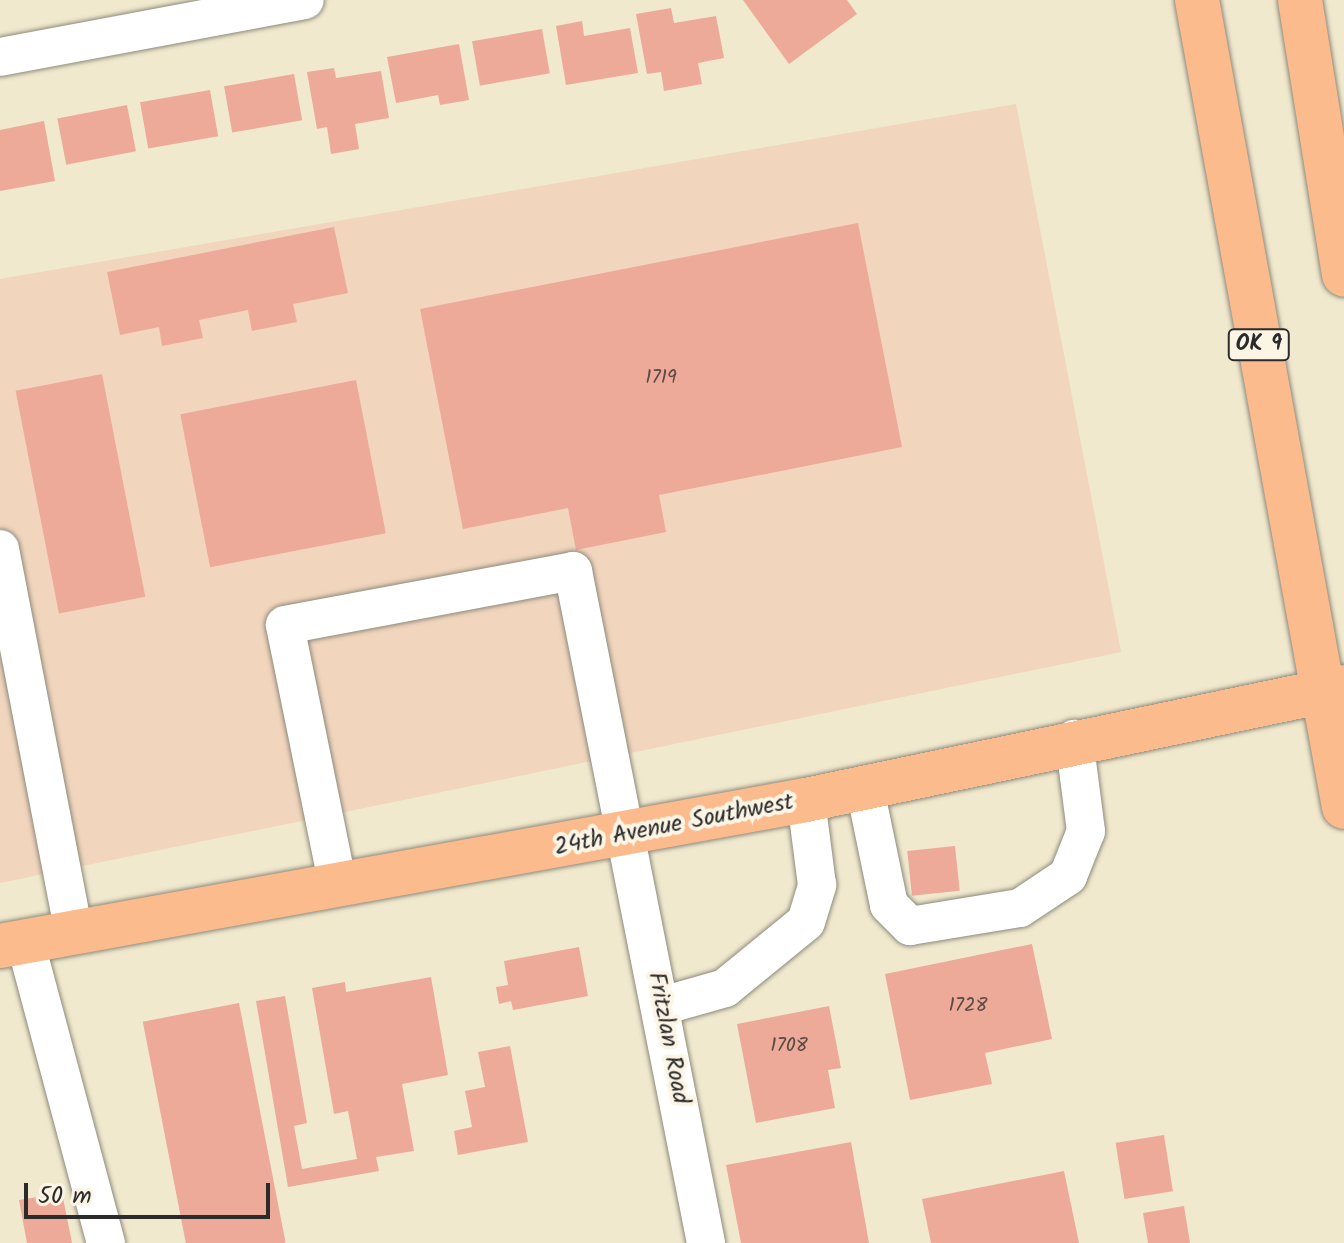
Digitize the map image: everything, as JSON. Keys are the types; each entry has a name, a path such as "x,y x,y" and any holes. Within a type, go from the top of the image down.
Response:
{"main road":[{"name":"OK 9","path":"1197,0 1332,688 1344,807"},
{"path":"1300,0 1344,275"},
{"name":"24th Avenue Southwest","path":"12,943 865,789 1074,739 1332,688"}],"street":[{"path":"0,57 305,0"},
{"path":"0,549 74,933"},
{"name":"Fritzlan Road","path":"338,886 285,625 573,571 628,834 706,1243"},
{"path":"865,789 889,905 910,926 1020,908 1068,876 1086,831 1074,739"},
{"path":"662,1006 725,988 806,922 817,885 806,800"},
{"path":"12,943 106,1243"}],"shaded area":[{"path":"1016,104 1121,652 0,883 0,279"}],"building":[{"path":"743,0 847,0 857,14 789,64"},
{"path":"671,8 674,23 716,16 724,58 698,63 702,84 664,91 661,72 647,74 636,14"},
{"path":"582,21 584,36 630,28 638,73 566,85 556,26"},
{"path":"542,29 550,73 480,86 472,41"},
{"path":"459,44 469,100 440,105 438,95 396,103 387,57"},
{"path":"334,68 336,78 381,71 389,118 355,124 359,149 331,154 327,127 317,129 307,72"},
{"path":"294,74 302,120 232,133 224,86"},
{"path":"210,90 218,136 148,149 140,102"},
{"path":"127,105 136,151 66,165 57,119"},
{"path":"44,121 55,181 0,191 0,130"},
{"path":"858,223 902,447 659,495 666,532 576,550 568,508 463,529 420,309"},
{"path":"334,227 348,293 293,304 297,322 252,331 248,310 199,320 203,338 162,346 159,327 120,335 107,272"},
{"path":"102,374 145,597 59,614 16,391"},
{"path":"356,380 386,533 210,567 180,414"},
{"path":"955,846 960,891 912,896 907,851"},
{"path":"1032,944 1052,1039 985,1053 992,1084 910,1100 885,974"},
{"path":"579,947 588,996 513,1010 511,1001 499,1004 496,987 508,985 504,961"},
{"path":"431,977 448,1075 402,1084 414,1151 376,1157 379,1171 288,1187 256,1001 285,996 307,1123 294,1126 302,1169 357,1159 348,1111 334,1114 312,988 345,982 346,992"},
{"path":"239,1003 286,1243 186,1243 143,1022"},
{"path":"829,1006 841,1068 828,1070 835,1108 756,1123 737,1024"},
{"path":"510,1046 528,1142 458,1155 454,1131 472,1127 465,1091 485,1087 478,1052"},
{"path":"1164,1135 1173,1191 1125,1199 1116,1143"},
{"path":"851,1142 869,1243 741,1243 726,1165"},
{"path":"1064,1171 1079,1243 931,1243 922,1199"},
{"path":"62,1193 72,1243 27,1243 19,1200"},
{"path":"1184,1206 1190,1243 1148,1243 1143,1213"}]}
